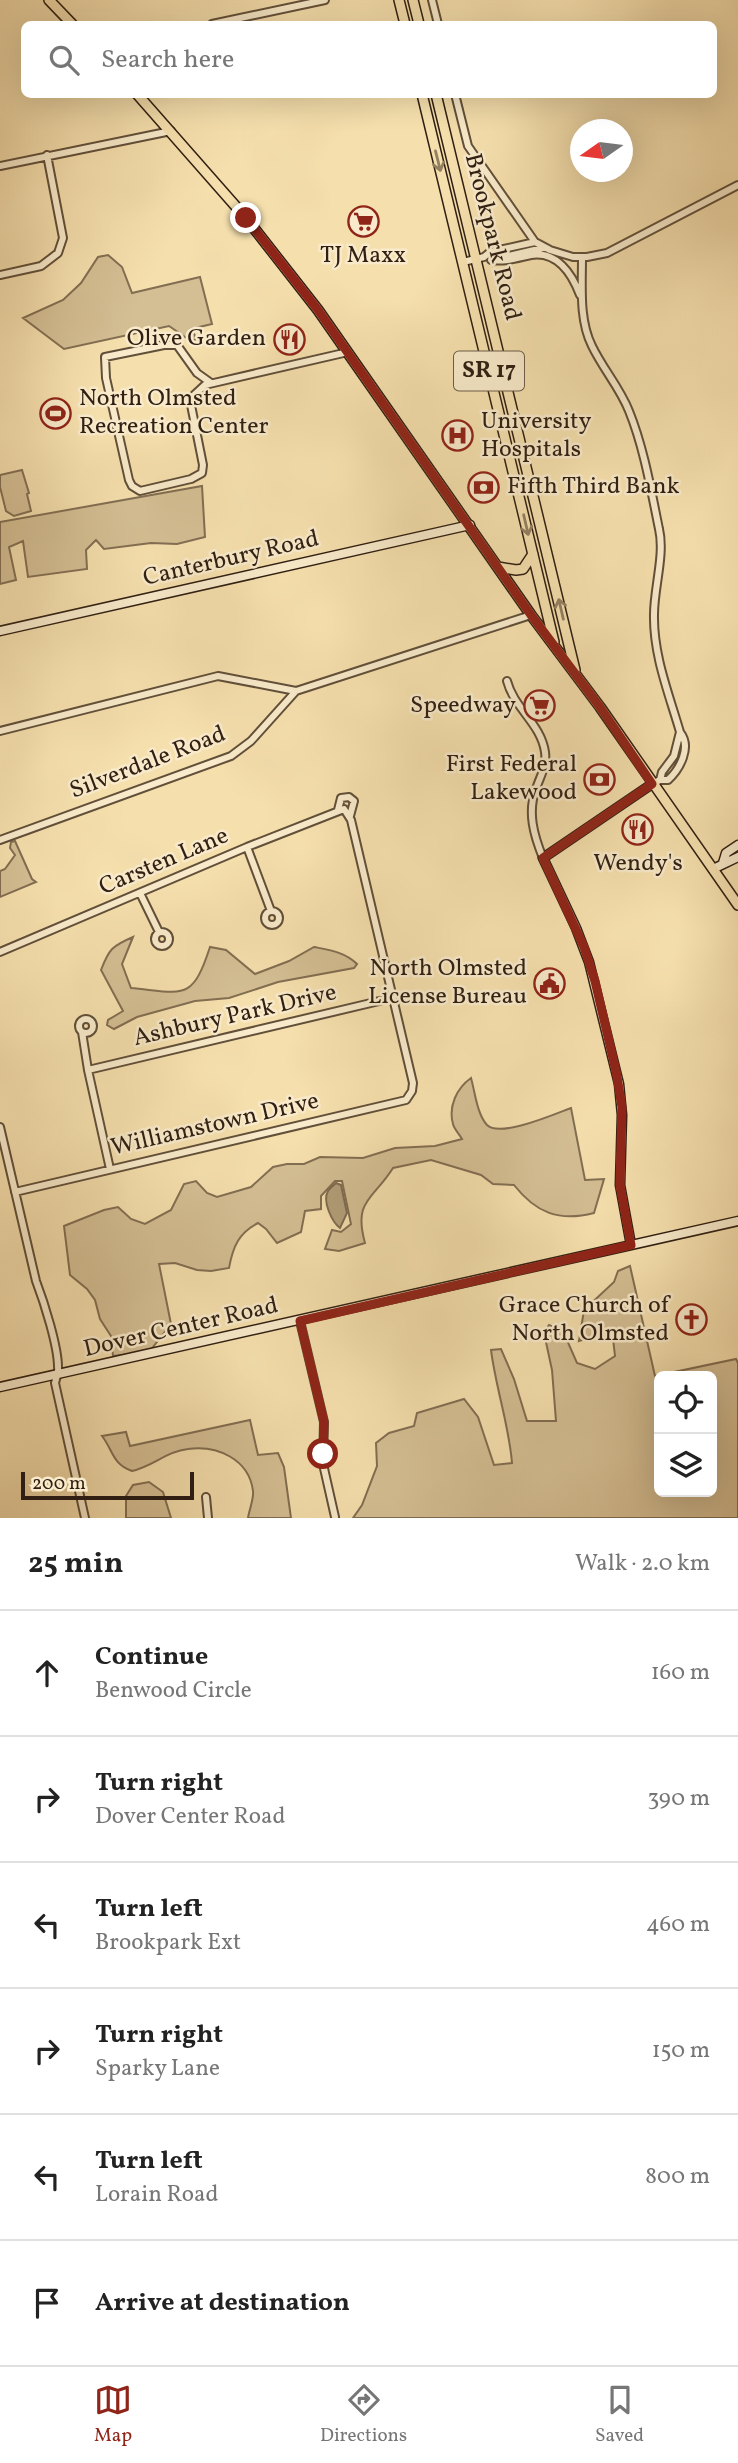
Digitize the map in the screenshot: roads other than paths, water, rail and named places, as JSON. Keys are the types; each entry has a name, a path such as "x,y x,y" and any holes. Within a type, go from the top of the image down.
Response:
{"main road":[{"path":"399,0 404,21"},
{"path":"413,0 418,21"},
{"path":"52,1 69,21"},
{"path":"142,98 246,218 348,352 531,615 656,782 738,905"},
{"name":"Brookpark Road","path":"423,98 555,647"},
{"name":"Brookpark Road","path":"437,98 484,259 576,676"},
{"path":"498,566 523,569 533,554"}],"street":[{"path":"226,21 326,0"},
{"path":"432,0 437,21"},
{"path":"456,98 467,144 535,242 567,256 582,257 607,253 738,185"},
{"path":"0,166 171,131"},
{"path":"0,275 41,266 58,253 63,238 47,155"},
{"path":"484,259 490,252 535,242"},
{"path":"463,262 544,247"},
{"path":"484,259 503,262 539,255 559,263 572,277 583,301"},
{"path":"543,858 656,782 668,780 681,764 684,746 661,670 655,636 654,611 660,531 633,420 591,344 585,326 582,257"},
{"path":"211,383 197,373 177,345 164,345 105,357 106,378 132,486 140,491 191,479 202,473 203,465 191,405 195,392 211,383 348,352"},
{"name":"Canterbury Road","path":"0,631 470,525"},
{"path":"0,731 218,676 296,691 531,615"},
{"path":"507,681 511,694 540,737 545,755 542,777 535,790 532,815 534,834 584,947 595,981 616,1071 622,1107 620,1185 631,1245"},
{"name":"Silverdale Road","path":"0,841 231,756 251,741 296,691"},
{"name":"Carsten Lane","path":"0,952 341,810 341,798 349,797 354,801 350,816"},
{"path":"341,810 350,816 392,998"},
{"path":"723,863 726,853 738,845"},
{"path":"247,847 271,911"},
{"path":"713,869 738,857"},
{"path":"140,893 159,932"},
{"name":"Ashbury Park Drive","path":"88,1070 392,998"},
{"name":"Williamstown Drive","path":"15,1192 406,1100 412,1091 413,1083 392,998"},
{"path":"82,1032 110,1169"},
{"path":"0,1127 55,1349 59,1368 55,1383 85,1518"},
{"name":"Dover Center Road","path":"0,1387 738,1221"},
{"path":"300,1321 324,1422 323,1464 335,1517"},
{"path":"206,1497 208,1518"}],"place":[{"name":"TJ Maxx","path":"363,222"},
{"name":"Olive Garden","path":"289,339"},
{"name":"North Olmsted Recreation Center","path":"56,413"},
{"name":"University Hospitals","path":"458,436"},
{"name":"Fifth Third Bank","path":"484,487"},
{"name":"Speedway","path":"539,706"},
{"name":"First Federal Lakewood","path":"600,779"},
{"name":"Wendy's","path":"638,830"},
{"name":"North Olmsted License Bureau","path":"550,983"},
{"name":"Grace Church of North Olmsted","path":"692,1320"}]}
